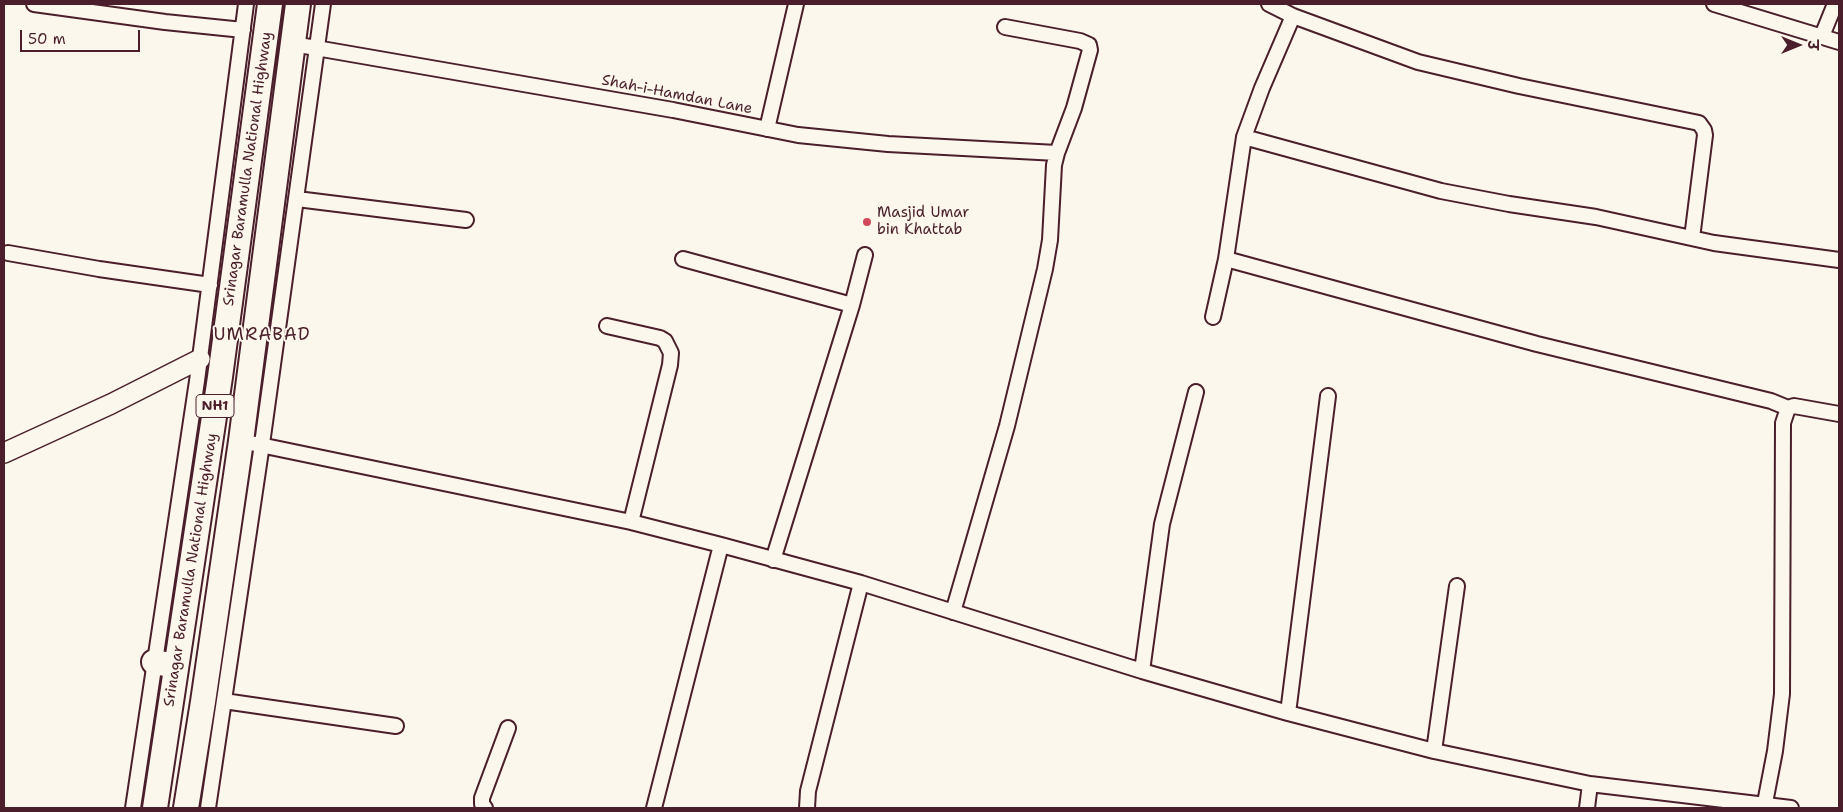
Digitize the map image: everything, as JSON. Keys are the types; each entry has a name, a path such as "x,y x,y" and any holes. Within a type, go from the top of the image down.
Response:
{"highway":[{"name":"Srinagar Baramulla National Highway","path":"155,808 165,664 221,368 270,4"},
{"name":"NH1","path":"186,808 205,692 251,443 298,4"}],"street":[{"path":"34,4 165,22 243,30"},
{"path":"133,808 165,664 200,359 246,4"},
{"path":"208,808 224,701 251,443 297,199 324,4"},
{"path":"767,129 796,4"},
{"path":"1269,4 1293,16 1418,62 1519,86 1699,123 1705,135 1692,238"},
{"path":"1714,4 1839,42"},
{"path":"1822,36 1835,4"},
{"path":"1213,317 1226,259 1244,137 1262,88 1293,16"},
{"path":"953,612 1007,426 1049,254 1053,181 1057,153 1074,108 1090,50 1089,46 1080,41 1005,27"},
{"name":"Shah-i-Hamdan Lane","path":"293,44 673,110 830,140 1057,153"},
{"path":"1244,137 1441,191 1509,204 1596,217 1714,243 1839,260"},
{"path":"297,199 466,220"},
{"path":"8,253 99,269 210,285"},
{"path":"773,560 852,304 865,255"},
{"path":"683,259 852,304"},
{"path":"1226,259 1537,344 1772,402 1788,408 1802,406 1839,414"},
{"path":"607,326 660,338 665,341 671,353 670,364 631,522"},
{"path":"4,454 111,404 200,359"},
{"path":"1142,671 1162,524 1196,392"},
{"path":"1288,713 1328,396"},
{"path":"1764,807 1775,752 1782,694 1783,423 1788,408"},
{"path":"251,443 631,522 721,545 861,583 1142,671 1434,752 1590,784 1764,807 1791,808"},
{"path":"654,808 721,545"},
{"path":"807,808 808,791 861,583"},
{"path":"1434,752 1457,586"},
{"path":"224,701 396,726"},
{"path":"485,808 482,804 482,798 508,728"},
{"path":"1587,808 1590,784"}],"place":[{"name":"Masjid Umar bin Khattab","path":"867,222"}],"district":[{"name":"UMRABAD","path":"262,335"}]}
